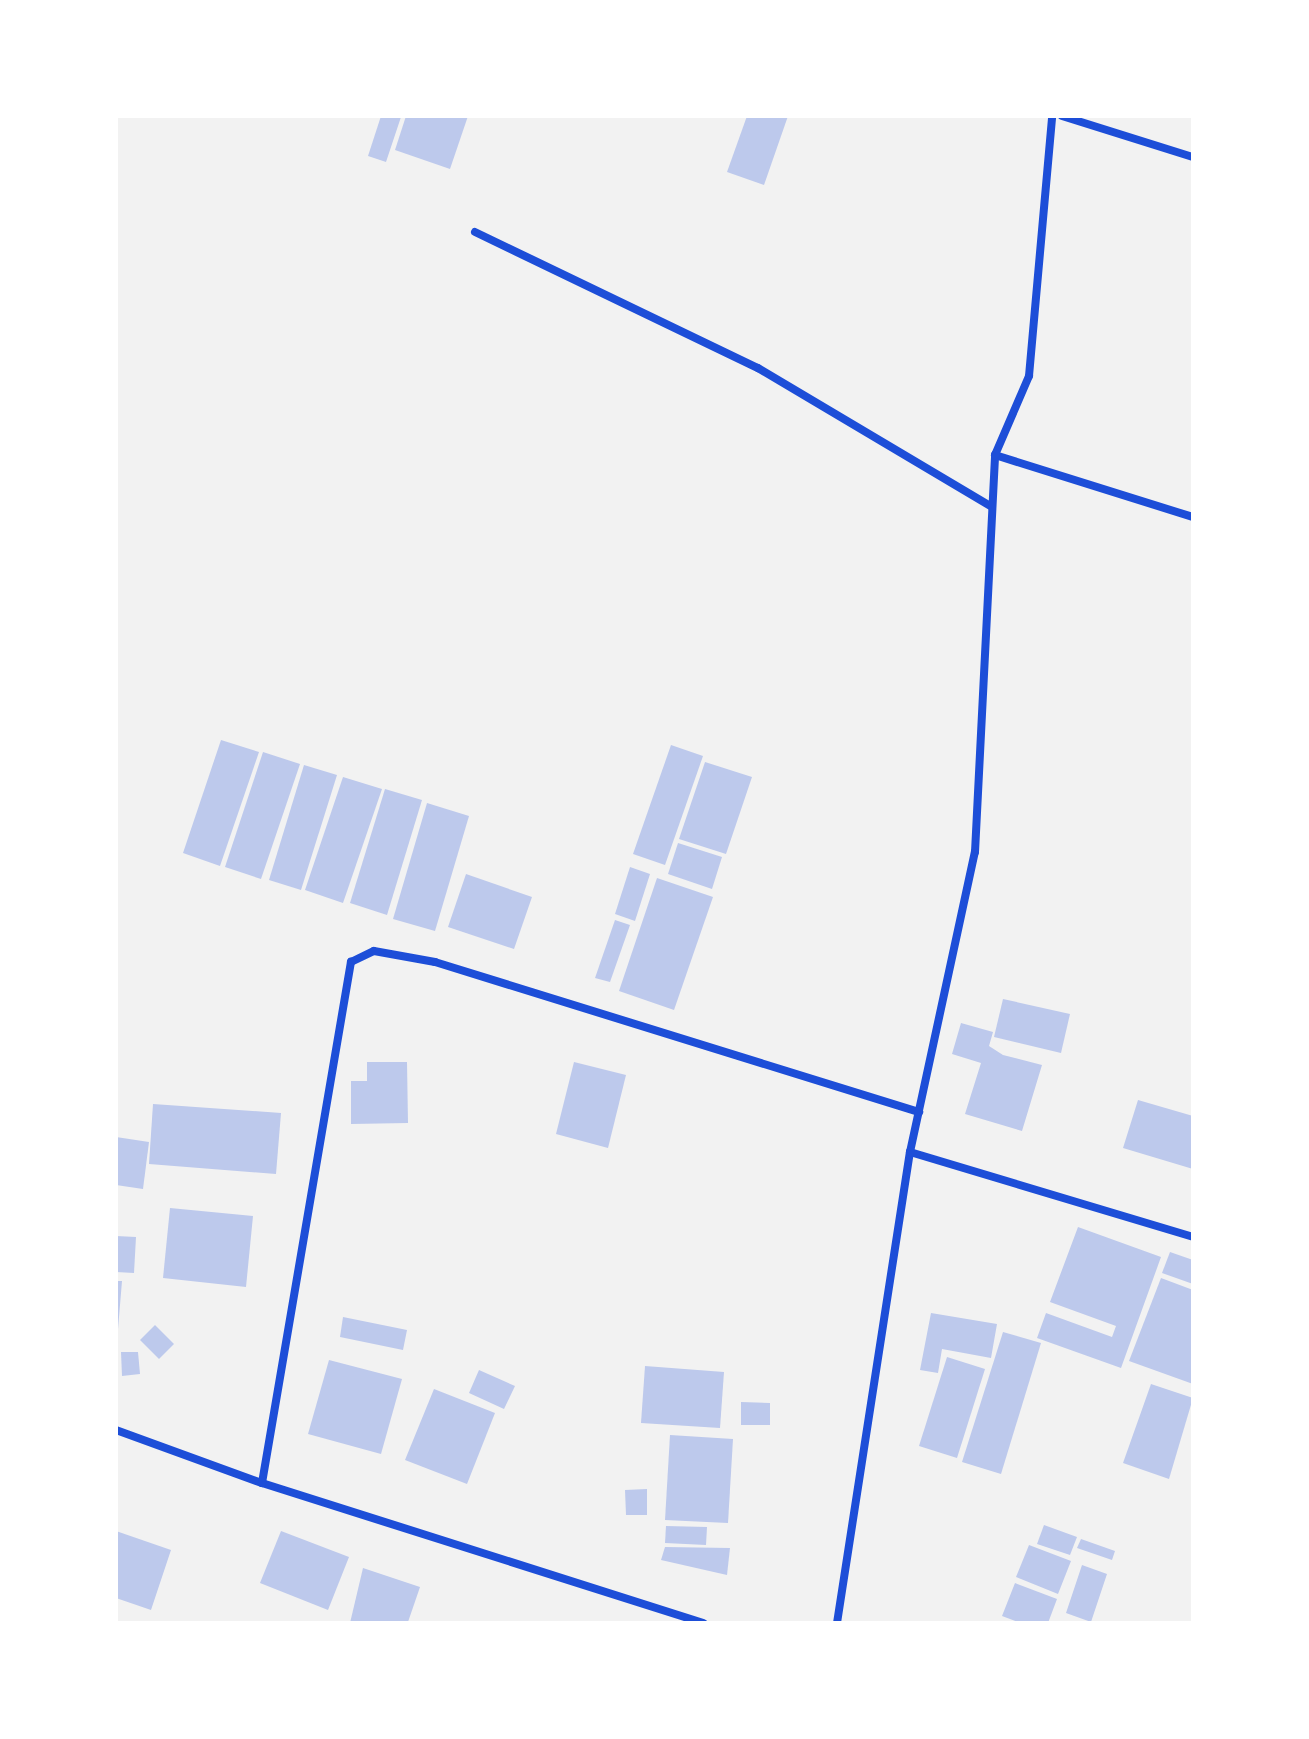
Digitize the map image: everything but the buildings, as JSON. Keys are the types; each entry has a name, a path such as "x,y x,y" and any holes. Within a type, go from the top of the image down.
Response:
{"street":[{"path":"837,1623 910,1152 975,852 995,455 1029,376 1052,116"},
{"path":"1062,116 1193,157"},
{"path":"475,232 758,368 992,507"},
{"path":"995,455 1193,517"},
{"path":"262,1483 351,962 374,951 435,962 919,1112"},
{"path":"910,1152 1193,1237"},
{"path":"116,1430 262,1483 703,1623"}]}
